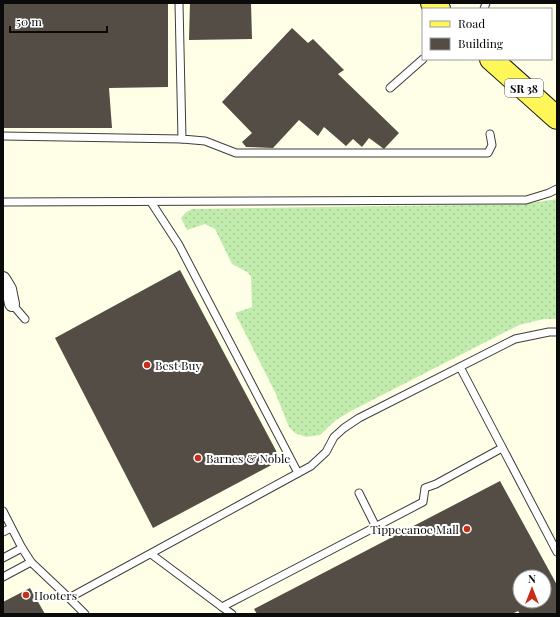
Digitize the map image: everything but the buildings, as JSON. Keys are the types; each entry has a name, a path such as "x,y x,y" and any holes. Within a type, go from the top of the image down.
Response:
{"main road":[{"name":"SR 38","path":"492,60 557,118"}],"street":[{"path":"3,279 9,289 12,304"}],"lane":[{"path":"178,3 182,139"},
{"path":"390,88 422,60"},
{"path":"3,136 182,139 205,141 236,153 488,153 492,145 490,134"},
{"path":"3,202 526,200 549,194 557,189"},
{"path":"151,202 179,245 298,473"},
{"path":"12,304 25,319"},
{"path":"69,598 311,466 326,452 334,437 359,418 515,338 557,332"},
{"path":"460,367 557,552"},
{"path":"222,607 423,502 425,488 436,484 502,448"},
{"path":"359,494 376,526"},
{"path":"3,511 31,562 85,614"},
{"path":"3,532 12,528"},
{"path":"3,558 22,548"},
{"path":"151,554 232,614"},
{"path":"3,577 31,562"}],"green space":[{"path":"557,199 557,319 544,319 519,325 351,411 336,420 320,435 306,437 295,433 289,427 275,392 235,313 252,307 251,276 247,272 232,264 215,229 205,224 187,230 181,218 186,212 192,209 524,204"}],"place":[{"name":"Best Buy","path":"147,365"},
{"name":"Barnes & Noble","path":"198,458"},
{"name":"Tippecanoe Mall","path":"467,529"},
{"name":"Hooters","path":"26,595"}]}
